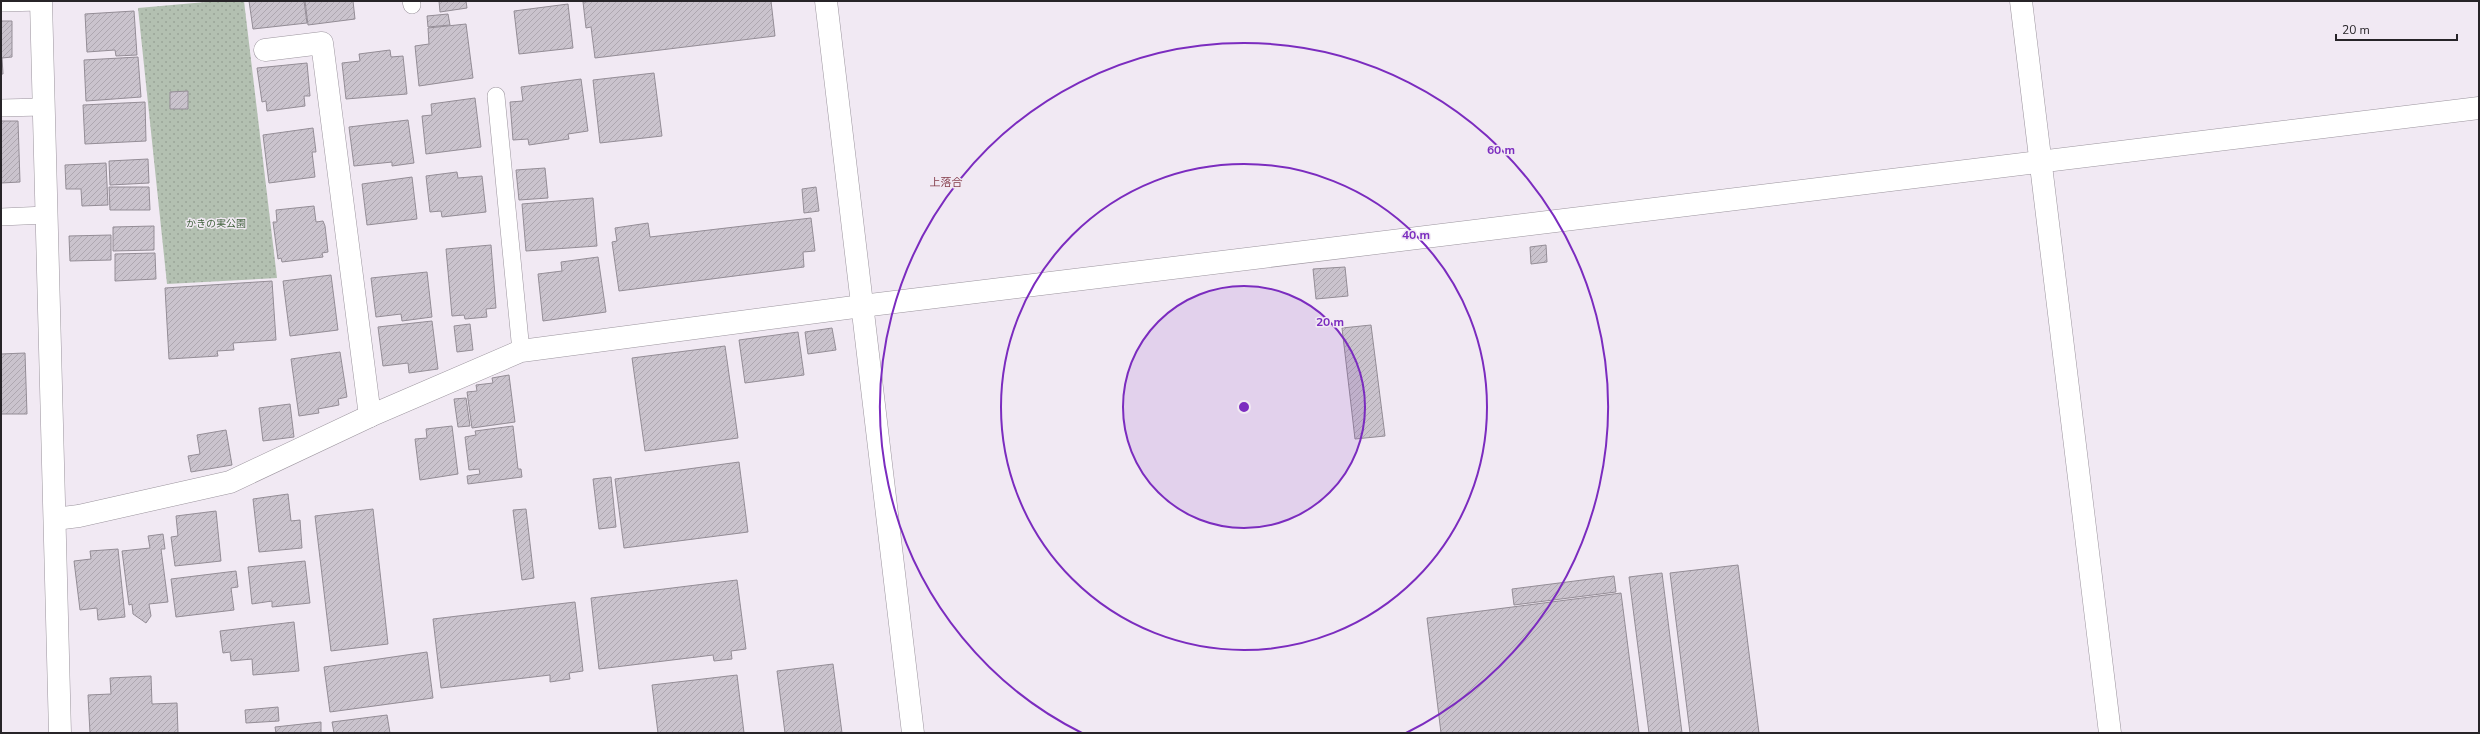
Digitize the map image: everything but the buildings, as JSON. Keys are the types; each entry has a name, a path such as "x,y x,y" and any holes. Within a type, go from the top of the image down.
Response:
{"street":[{"path":"826,1 913,733"},
{"path":"2021,1 2110,733"},
{"path":"41,2 60,733"},
{"path":"265,50 322,43 370,416"},
{"path":"55,519 79,516 230,482 370,416 521,351 862,306 2479,108"}],"lane":[{"path":"1,3 41,2"},
{"path":"496,96 521,351"},
{"path":"1,108 43,107"},
{"path":"1,216 46,215"}],"green space":[{"name":"かきの実公園","path":"217,1 244,1 277,278 167,284 138,8"}],"district":[{"name":"上落合","path":"946,182"}]}
